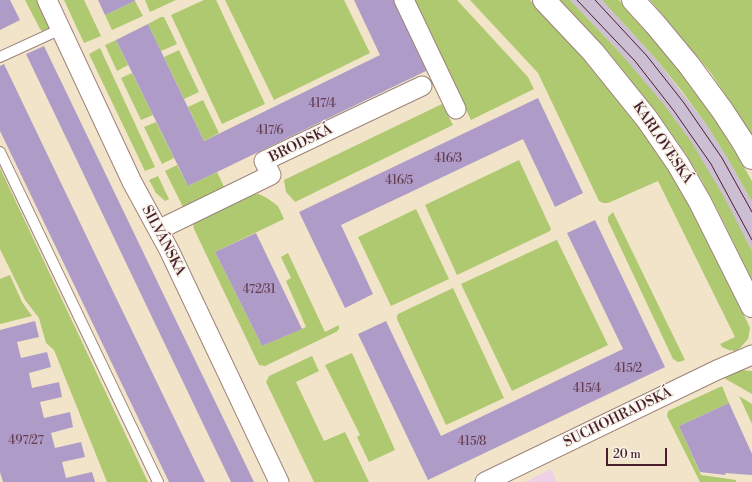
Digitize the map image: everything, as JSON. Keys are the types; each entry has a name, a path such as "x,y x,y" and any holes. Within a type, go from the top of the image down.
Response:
{"main road":[{"name":"KARLOVESKÁ","path":"544,0 603,64 648,119 678,164 700,202 752,306"},
{"path":"633,0 655,24 689,66 722,110 752,158"}],"street":[{"name":"SILVÁNSKA","path":"47,0 132,182 169,250 279,482"},
{"path":"404,0 456,109"},
{"name":"BRODSKÁ","path":"158,230 272,175 264,161 422,86"},
{"name":"SUCHOHRADSKÁ","path":"485,482 717,370 752,355"}],"lane":[{"path":"0,57 61,30"},
{"path":"0,152 158,482"}],"shaded area":[{"path":"570,0 602,0 656,59 706,124 752,202 752,251 747,241 623,56"},
{"path":"551,469 557,482 525,482"}],"green space":[{"path":"25,0 41,0 54,26 42,31"},
{"path":"64,0 84,0 101,36 84,43"},
{"path":"145,0 176,0 150,12"},
{"path":"204,0 216,0 265,104 222,124 171,15"},
{"path":"225,0 344,0 370,53 274,100"},
{"path":"412,0 457,0 528,77 534,89 471,120"},
{"path":"470,0 530,0 611,88 656,149 681,189 720,263 750,328 748,339 740,348 735,351 729,350 722,347 720,344 735,337 658,181 608,203 599,201 538,73"},
{"path":"557,0 570,0 623,56 665,106 692,143 724,197 752,251 752,280 717,209 685,153 656,112 628,78"},
{"path":"602,0 619,0 667,55 695,91 720,126 752,181 752,202 706,124 681,90 656,59"},
{"path":"650,0 752,0 752,135 711,73"},
{"path":"135,1 143,16 112,30 105,15"},
{"path":"161,17 164,17 177,44 161,51 148,24"},
{"path":"116,40 128,65 117,71 105,45"},
{"path":"100,48 155,167 145,171 89,54"},
{"path":"179,50 199,92 184,99 164,57"},
{"path":"132,73 153,115 141,120 121,78"},
{"path":"203,100 219,133 204,141 188,107"},
{"path":"442,104 453,125 295,202 286,192 284,180"},
{"path":"156,122 174,158 162,164 144,127"},
{"path":"519,160 551,229 550,231 457,275 425,205"},
{"path":"177,165 188,186 217,172 226,191 184,209 165,171"},
{"path":"0,168 148,482 107,482 54,350 46,343 39,318 25,300 0,249"},
{"path":"158,176 169,199 165,201 156,193 149,180"},
{"path":"249,193 259,194 278,206 284,219 215,252 262,346 306,327 286,281 291,278 281,257 288,253 325,332 339,325 339,329 336,332 265,366 259,365 194,229 193,223"},
{"path":"416,209 449,279 391,306 358,237"},
{"path":"613,212 685,360 678,362 673,359 608,221 608,217"},
{"path":"557,240 608,345 512,391 461,284"},
{"path":"10,275 22,302 32,316 0,324 0,279"},
{"path":"453,288 504,398 446,425 397,319 397,316 398,314"},
{"path":"352,353 395,450 369,462 357,437 360,435 325,365"},
{"path":"312,356 319,371 296,382 324,441 345,432 369,482 314,482 266,382 269,376"},
{"path":"742,370 752,371 752,394 724,378"},
{"path":"722,386 729,403 679,426 701,475 736,480 736,482 700,482 667,416 668,411"},
{"path":"739,396 752,404 752,424"}],"building":[{"path":"0,0 10,0 20,20 0,30"},
{"path":"98,0 135,0 135,1 105,15"},
{"path":"354,0 394,0 428,70 188,186 116,40 148,24 204,141 380,55"},
{"path":"44,46 254,482 231,482 26,54"},
{"path":"4,64 205,482 169,482 0,131 0,66"},
{"path":"538,98 583,193 555,207 523,139 341,225 373,294 345,308 299,212"},
{"path":"595,220 665,367 428,480 358,334 386,321 441,436 623,349 567,233"},
{"path":"256,233 302,329 262,346 215,252"},
{"path":"35,321 39,337 17,342 21,358 47,352 51,367 29,373 32,388 59,382 62,397 40,402 44,418 70,412 73,427 51,433 55,448 81,442 85,457 62,462 66,478 92,472 95,482 3,482 0,472 0,330"},
{"path":"729,403 752,454 752,475 725,473 726,475 700,472 679,426"}],"tram line":[{"path":"577,0 635,61 674,111 711,164 752,240"},
{"path":"595,0 647,56 684,103 722,158 752,212"}]}
